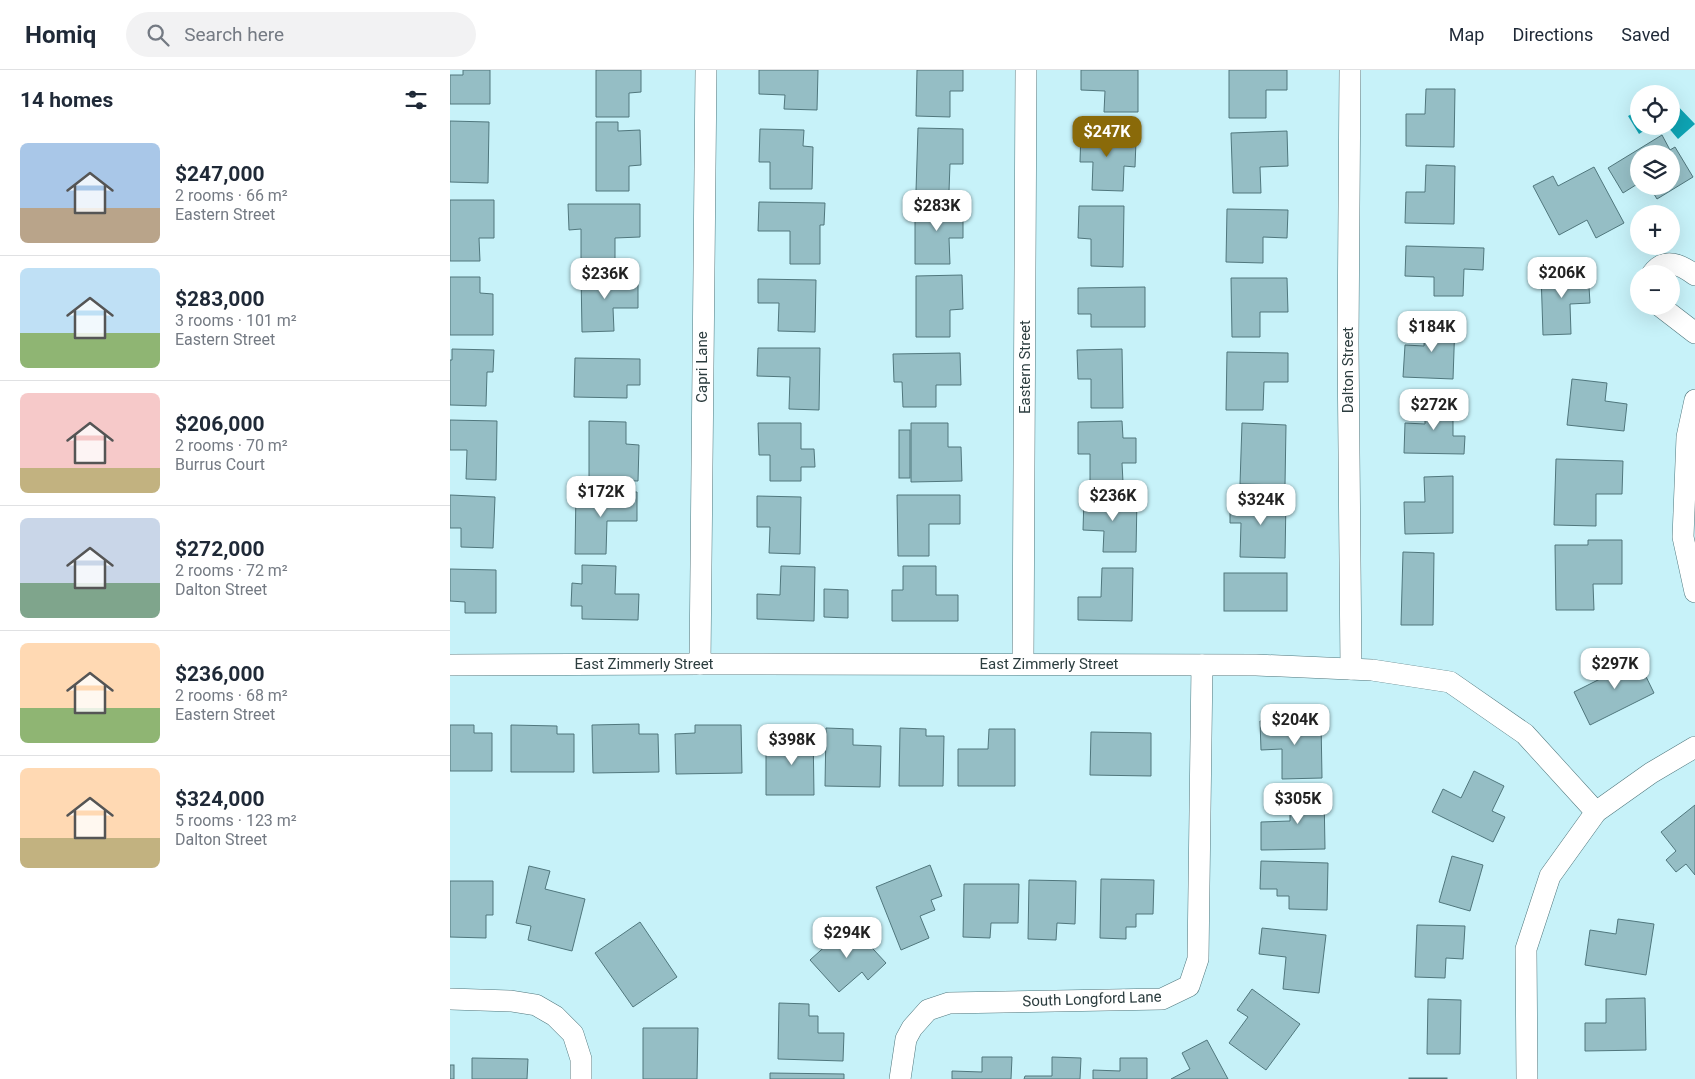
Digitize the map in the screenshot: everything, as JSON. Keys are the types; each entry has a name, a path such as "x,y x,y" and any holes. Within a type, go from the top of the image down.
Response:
{"street":[{"name":"Capri Lane","path":"700,664 706,70"},
{"name":"Eastern Street","path":"1023,664 1026,70"},
{"name":"Dalton Street","path":"1350,70 1348,343 1351,669"},
{"path":"1661,265 1668,263 1680,265"},
{"path":"1680,265 1695,275"},
{"path":"1672,315 1695,333"},
{"path":"1695,400 1686,437 1683,537 1695,592"},
{"name":"South Longford Lane","path":"900,1079 906,1039 912,1028 928,1010 948,1003 1162,999 1189,986 1198,959 1202,664"},
{"name":"East Zimmerly Street","path":"450,665 1256,664 1372,670 1450,682 1525,734 1596,812"},
{"path":"1526,1079 1526,949 1550,876 1596,812 1651,773 1695,747"},
{"path":"450,999 511,1001 536,1004 555,1016 572,1034 581,1059 580,1079"}],"water":[{"path":"1680,108 1695,124 1678,139 1675,135 1680,135"}],"building":[{"path":"463,70 490,70 490,104 450,104 450,75 463,75"},
{"path":"596,70 641,70 641,92 629,93 629,117 596,117"},
{"path":"759,70 818,70 817,110 784,109 785,95 759,94"},
{"path":"917,70 963,70 963,91 950,91 950,117 916,116"},
{"path":"1081,70 1138,70 1138,112 1104,112 1105,91 1081,90"},
{"path":"1229,70 1287,70 1287,90 1266,90 1266,118 1229,118"},
{"path":"1426,89 1455,89 1454,147 1406,146 1406,114 1425,114"},
{"path":"450,121 489,122 488,183 450,182"},
{"path":"596,122 618,122 618,131 640,130 641,165 629,166 629,191 596,191"},
{"path":"918,128 963,129 963,164 950,164 949,191 916,191"},
{"path":"760,129 804,130 803,146 813,147 812,189 770,189 770,162 759,162"},
{"path":"1081,130 1124,131 1124,140 1136,141 1135,167 1124,166 1123,191 1092,190 1093,162 1080,162"},
{"path":"1287,131 1288,166 1260,167 1261,193 1233,193 1231,133"},
{"path":"1662,135 1667,145 1646,145"},
{"path":"1630,155 1630,189 1623,193 1608,168"},
{"path":"1680,155 1693,177 1680,185"},
{"path":"1426,165 1455,166 1454,224 1405,223 1406,192 1425,192"},
{"path":"1594,167 1624,223 1596,238 1587,220 1559,235 1533,186 1553,176 1558,186"},
{"path":"1655,195 1664,195 1657,199"},
{"path":"450,200 494,200 494,238 479,238 480,261 450,261"},
{"path":"759,202 825,203 824,225 820,225 820,264 790,264 790,231 758,231"},
{"path":"568,204 640,204 640,237 615,238 615,259 581,260 581,229 569,230"},
{"path":"915,204 963,204 963,238 949,238 950,264 915,264"},
{"path":"1079,206 1124,206 1123,267 1091,266 1091,239 1078,238"},
{"path":"1227,209 1288,210 1287,238 1263,237 1263,263 1226,262"},
{"path":"1406,246 1484,248 1483,270 1464,269 1463,296 1434,296 1434,277 1405,276"},
{"path":"1588,271 1590,303 1570,304 1571,334 1543,335 1541,273"},
{"path":"581,273 612,273 612,279 638,279 638,308 613,308 614,331 582,332"},
{"path":"962,275 963,309 950,310 950,337 916,337 916,276"},
{"path":"450,277 480,277 480,293 493,294 493,335 450,335"},
{"path":"1231,278 1287,278 1288,312 1260,312 1260,337 1232,337"},
{"path":"758,279 816,280 815,332 778,331 779,303 758,303"},
{"path":"1145,287 1145,327 1091,327 1091,314 1078,314 1078,288"},
{"path":"1425,321 1455,322 1453,379 1403,377 1405,345 1424,346"},
{"path":"758,348 820,348 819,410 789,409 790,377 757,376"},
{"path":"452,349 494,350 493,372 487,372 486,406 450,405 450,360 452,360"},
{"path":"1122,349 1123,408 1091,408 1091,379 1078,379 1077,350"},
{"path":"1227,352 1288,353 1288,382 1264,382 1263,410 1226,410"},
{"path":"960,353 961,385 936,385 936,407 903,407 902,382 894,382 893,354"},
{"path":"575,358 640,359 640,385 627,385 627,398 574,397"},
{"path":"1572,379 1607,383 1605,401 1627,404 1624,431 1567,425"},
{"path":"1425,397 1453,398 1453,436 1465,436 1464,454 1404,453 1405,423 1425,424"},
{"path":"450,420 497,421 496,480 466,479 467,450 450,450"},
{"path":"589,421 626,422 626,444 639,445 638,481 589,480"},
{"path":"1122,421 1123,438 1136,438 1136,463 1122,463 1123,482 1090,482 1090,454 1078,454 1078,422"},
{"path":"758,423 801,423 801,449 814,449 815,467 801,467 801,481 770,481 770,455 759,455"},
{"path":"911,423 948,423 948,447 961,447 962,481 911,482"},
{"path":"1242,423 1286,425 1285,485 1240,484"},
{"path":"899,430 910,430 910,478 899,478"},
{"path":"1556,459 1623,461 1622,494 1596,494 1596,526 1554,525"},
{"path":"1453,476 1453,533 1405,534 1404,502 1425,502 1424,477"},
{"path":"576,491 637,492 637,521 607,521 606,554 575,554"},
{"path":"450,495 495,497 493,548 461,547 461,528 450,528"},
{"path":"897,495 960,495 960,524 929,524 929,556 898,556"},
{"path":"757,496 801,497 800,554 769,553 770,527 757,527"},
{"path":"1084,498 1137,498 1136,552 1103,552 1104,531 1083,530"},
{"path":"1230,498 1286,499 1285,558 1240,557 1241,523 1230,523"},
{"path":"1588,540 1622,540 1622,584 1593,584 1594,610 1556,610 1555,545 1588,545"},
{"path":"1403,552 1434,553 1433,625 1401,625"},
{"path":"582,565 616,566 615,594 639,594 638,620 582,619 582,606 571,606 572,583 582,584"},
{"path":"781,566 815,567 814,621 757,619 757,594 780,595"},
{"path":"903,566 936,566 936,595 958,595 958,621 892,621 892,590 903,590"},
{"path":"1102,568 1133,568 1132,621 1078,620 1078,597 1101,597"},
{"path":"450,569 496,570 496,613 465,613 465,602 450,601"},
{"path":"1224,573 1287,573 1287,611 1224,611"},
{"path":"824,589 848,590 848,618 824,617"},
{"path":"1634,652 1654,693 1590,725 1574,692 1612,673 1608,665"},
{"path":"1321,720 1322,778 1282,779 1282,749 1261,750 1260,721"},
{"path":"639,724 639,734 658,734 659,772 593,773 592,725"},
{"path":"450,725 474,725 474,733 492,733 492,771 450,771"},
{"path":"511,725 557,726 557,734 574,734 574,772 511,772"},
{"path":"695,725 741,725 742,773 676,774 675,734 695,733"},
{"path":"826,728 853,729 853,745 881,746 880,787 825,786"},
{"path":"900,728 926,729 926,736 944,736 943,786 899,786"},
{"path":"787,729 813,729 814,795 766,795 766,749 788,749"},
{"path":"989,729 1015,729 1015,786 958,786 958,749 988,749"},
{"path":"1091,732 1151,733 1151,776 1090,775"},
{"path":"1474,771 1504,786 1492,811 1505,817 1493,842 1432,812 1443,789 1461,798"},
{"path":"1290,792 1324,792 1325,849 1261,850 1261,822 1290,821"},
{"path":"1695,805 1695,875 1686,864 1676,872 1666,860 1676,851 1661,832"},
{"path":"1452,856 1483,865 1470,911 1439,902"},
{"path":"1261,861 1328,863 1327,910 1289,909 1289,896 1277,896 1277,889 1260,889"},
{"path":"930,865 942,896 931,900 935,910 920,916 929,938 901,950 876,887"},
{"path":"529,866 550,871 545,889 585,899 572,951 528,940 531,926 516,923"},
{"path":"1101,879 1154,880 1153,914 1136,914 1136,927 1126,927 1126,939 1100,938"},
{"path":"1029,880 1076,881 1075,924 1057,923 1056,940 1028,939"},
{"path":"450,881 493,881 493,915 486,915 486,938 450,937"},
{"path":"964,884 1019,884 1018,923 991,923 990,938 963,937"},
{"path":"1618,919 1654,924 1646,975 1585,965 1590,930 1616,934"},
{"path":"640,922 677,977 633,1007 595,953"},
{"path":"850,924 886,963 868,980 862,972 839,992 810,960"},
{"path":"1417,925 1465,926 1463,959 1446,958 1445,978 1415,977"},
{"path":"1262,928 1326,935 1319,993 1283,989 1286,957 1259,954"},
{"path":"1252,989 1300,1024 1266,1070 1229,1043 1248,1017 1237,1010"},
{"path":"1645,998 1646,1050 1585,1051 1585,1023 1606,1023 1606,999"},
{"path":"1428,999 1461,1000 1460,1054 1427,1054"},
{"path":"779,1003 809,1004 809,1016 818,1016 818,1033 844,1033 843,1061 778,1059"},
{"path":"643,1028 698,1028 697,1079 643,1079"},
{"path":"1207,1040 1228,1079 1171,1079 1190,1069 1182,1053"},
{"path":"982,1057 1012,1057 1011,1079 952,1079 952,1071 982,1072"},
{"path":"1052,1057 1081,1058 1080,1079 1024,1079 1025,1076 1052,1076"},
{"path":"472,1058 528,1059 527,1079 472,1079"},
{"path":"1120,1058 1147,1058 1147,1079 1093,1079 1093,1070 1120,1071"},
{"path":"450,1065 454,1065 454,1079 450,1079"},
{"path":"770,1073 844,1074 844,1079 770,1079"},
{"path":"1447,1078 1447,1079 1409,1079"}]}
